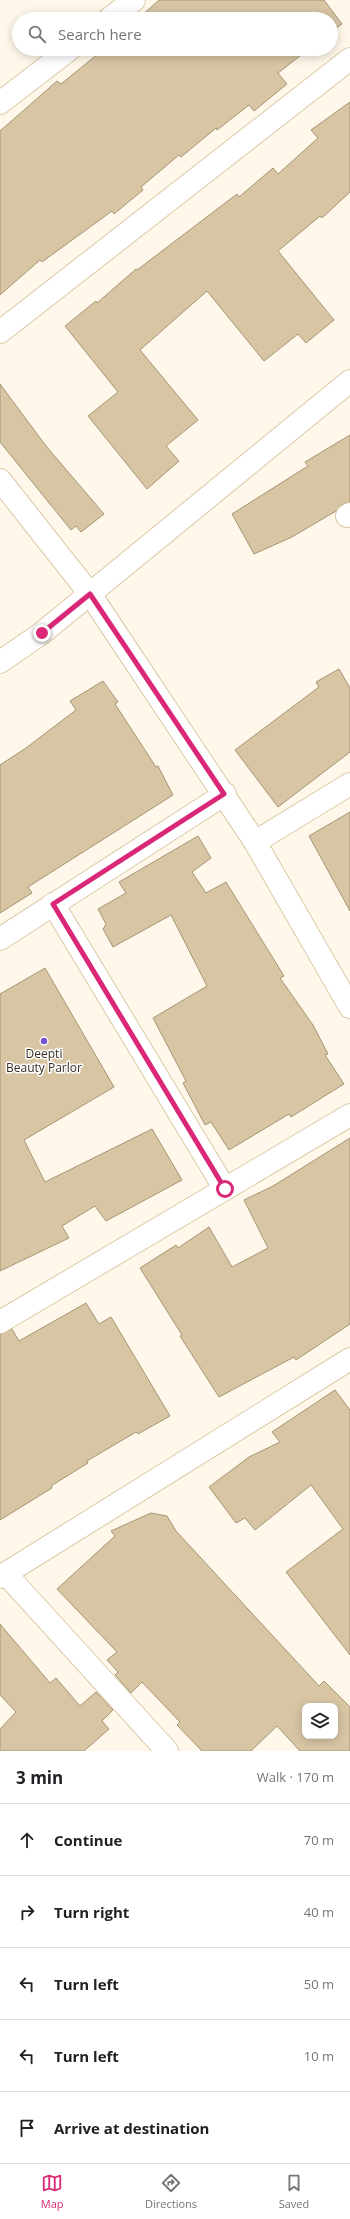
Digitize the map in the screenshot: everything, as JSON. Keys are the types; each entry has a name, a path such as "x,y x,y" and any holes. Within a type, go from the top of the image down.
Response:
{"street":[{"path":"118,12 134,0"},
{"path":"0,103 61,56"},
{"path":"0,332 350,60"},
{"path":"0,662 42,633 350,381"},
{"path":"0,480 90,594 224,794 255,842 350,1007"},
{"path":"255,842 350,784"},
{"path":"0,939 224,794"},
{"path":"53,904 225,1189"},
{"path":"0,1322 350,1115"},
{"path":"167,1751 3,1576 350,1359"}],"building":[{"path":"159,0 324,0 333,12 146,12"},
{"path":"338,19 342,24 338,27"},
{"path":"95,56 300,56 278,73 287,84 254,111 249,105 217,130 216,128 181,157 179,155 141,187 143,190 114,214 112,211 42,262 40,260 0,295 0,131 57,81 61,84"},
{"path":"350,102 350,192 322,218 320,216 278,251 334,320 306,343 298,334 264,361 207,291 140,350 198,420 166,446 179,461 147,489 88,416 118,392 65,326 96,301 97,303 136,269 137,270 237,194 239,197 273,168 278,174 318,138 311,130"},
{"path":"0,384 46,446 104,514 81,532 76,526 71,530 0,442"},
{"path":"350,435 350,502 343,504 336,511 292,537 254,554 232,514 308,466 305,462"},
{"path":"339,669 350,688 350,752 278,807 235,750 319,687 316,682"},
{"path":"103,681 118,702 115,704 156,767 158,766 173,795 28,887 32,893 0,913 0,765 26,748 76,710 70,701"},
{"path":"350,812 350,911 309,836"},
{"path":"198,836 211,858 192,872 206,893 226,882 284,976 280,978 313,1025 328,1054 325,1055 344,1084 291,1117 289,1114 229,1150 211,1122 205,1125 183,1083 186,1081 153,1018 207,986 171,915 113,947 103,929 106,924 98,909 126,893 119,882"},
{"path":"45,968 114,1087 24,1140 45,1182 152,1129 182,1180 106,1221 95,1206 62,1226 69,1238 0,1271 0,994"},
{"path":"350,1138 350,1324 296,1360 294,1357 219,1397 180,1336 182,1335 140,1268 176,1245 178,1248 209,1227 232,1267 268,1248 244,1200 273,1186"},
{"path":"86,1303 99,1324 111,1317 170,1416 138,1434 136,1432 87,1461 88,1463 51,1486 52,1488 0,1520 0,1334 12,1329 19,1341"},
{"path":"335,1390 350,1410 350,1655 286,1572 343,1529 311,1485 255,1530 245,1518 236,1523 209,1487 249,1457 280,1442 272,1432"},
{"path":"151,1513 167,1516 176,1531 319,1686 324,1681 350,1707 350,1751 300,1751 277,1726 251,1751 202,1751 177,1725 180,1722 142,1682 131,1693 115,1675 118,1672 107,1660 117,1652 57,1589 115,1536 111,1531"},
{"path":"0,1624 50,1683 56,1678 80,1706 96,1692 113,1710 102,1721 109,1729 84,1751 0,1751 0,1729 16,1712 0,1695"}],"place":[{"name":"Deepti Beauty Parlor","path":"44,1041"}],"route":[{"path":"42,633 90,594 224,794 53,904 225,1189"}]}
